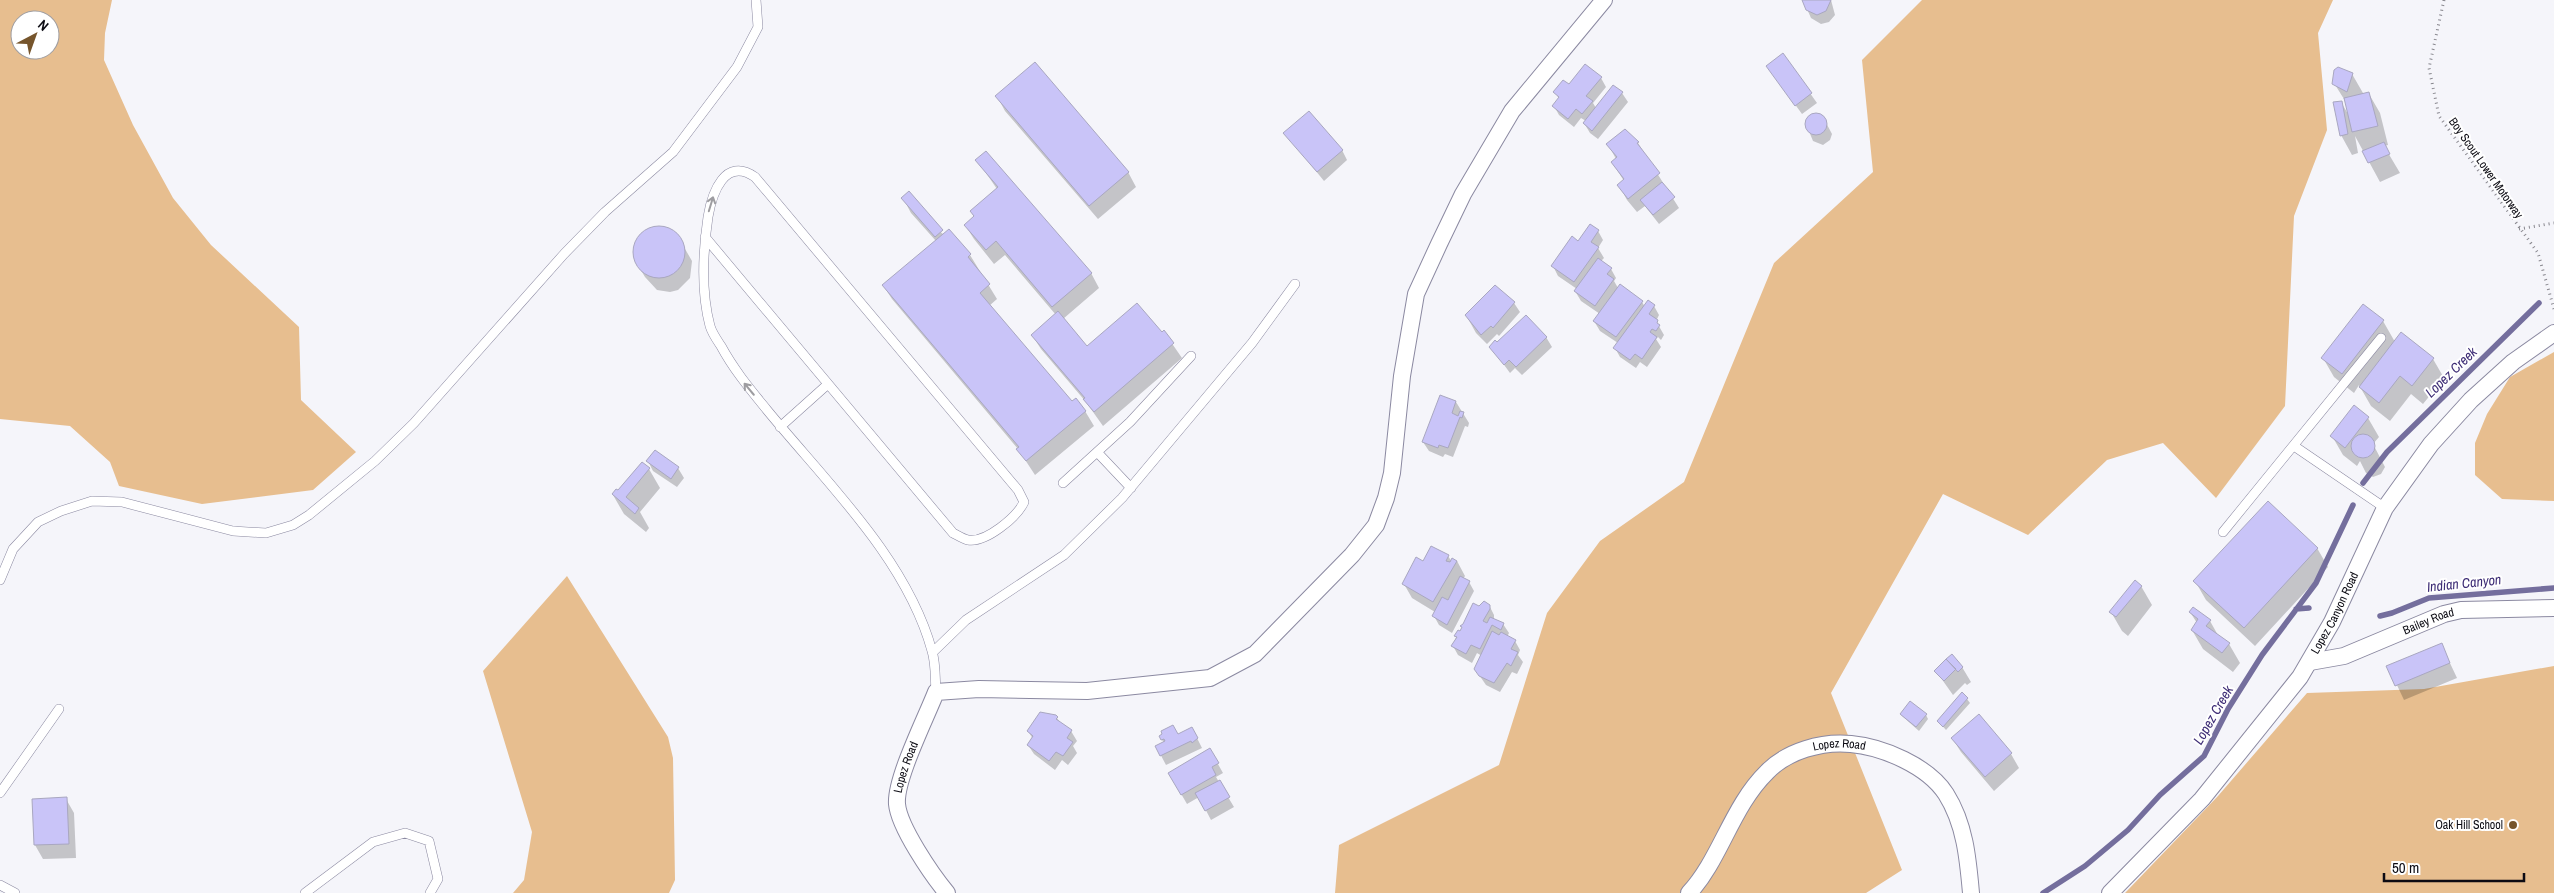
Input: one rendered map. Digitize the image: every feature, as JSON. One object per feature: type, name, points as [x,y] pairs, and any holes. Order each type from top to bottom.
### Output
[{"type":"street","points":[[936,692],[979,689],[1087,691],[1210,678],[1255,654],[1352,555],[1376,525],[1386,498],[1392,473],[1402,376],[1416,294],[1463,194],[1512,111],[1604,0]]},
{"type":"street","name":"Lopez Canyon Road","points":[[2110,893],[2202,799],[2289,692],[2310,662],[2332,622],[2386,508],[2431,444],[2471,400],[2513,362],[2554,333]]},
{"type":"street","name":"Bailey Road","points":[[2310,662],[2344,656],[2444,614],[2461,610],[2554,608]]},
{"type":"street","name":"Lopez Road","points":[[936,692],[900,781],[897,803],[904,824],[934,877],[947,893]]},
{"type":"street","name":"Lopez Road","points":[[1688,893],[1703,872],[1747,795],[1767,771],[1788,755],[1806,749],[1850,744],[1881,751],[1908,763],[1930,777],[1946,793],[1959,820],[1968,856],[1971,893]]},
{"type":"lane","points":[[0,580],[13,549],[38,522],[61,511],[92,501],[122,502],[233,530],[266,533],[293,524],[309,515],[375,461],[414,423],[591,226],[674,152],[737,67],[758,28],[756,0]]},
{"type":"lane","points":[[705,237],[954,533],[967,540],[978,539],[1006,524],[1019,513],[1024,502],[1018,490],[755,177],[745,170],[735,170],[726,175],[718,185],[710,208],[705,237],[704,280],[710,327],[736,372],[870,535],[894,569],[914,605],[933,652],[936,692]]},
{"type":"lane","points":[[933,652],[966,620],[1064,555],[1131,488],[1252,343],[1295,284]]},
{"type":"lane","points":[[2223,532],[2381,338]]},
{"type":"lane","points":[[1063,483],[1130,422],[1191,356]]},
{"type":"lane","points":[[780,426],[828,384]]},
{"type":"lane","points":[[2294,446],[2386,508]]},
{"type":"lane","points":[[1097,452],[1131,488]]},
{"type":"lane","points":[[0,793],[59,709]]},
{"type":"lane","points":[[305,893],[373,842],[405,833],[429,841],[438,879],[430,893]]},
{"type":"lane","points":[[0,885],[15,893]]},
{"type":"path","name":"Boy Scout Lower Motorway","points":[[2444,0],[2429,68],[2439,116],[2538,253],[2554,309]]},
{"type":"path","points":[[2519,229],[2554,223]]},
{"type":"shaded area","points":[[0,0],[112,0],[105,33],[104,60],[133,125],[173,198],[211,245],[299,327],[301,400],[356,452],[313,490],[202,504],[119,486],[110,462],[70,426],[0,419]]},
{"type":"shaded area","points":[[1922,0],[2333,0],[2318,33],[2327,130],[2294,216],[2285,406],[2216,498],[2163,443],[2107,460],[2028,535],[1943,494],[1831,693],[1902,870],[1866,893],[1335,893],[1339,845],[1499,765],[1547,613],[1600,541],[1684,482],[1774,263],[1873,172],[1862,60]]},
{"type":"shaded area","points":[[2554,352],[2554,501],[2502,499],[2475,475],[2475,443],[2487,414],[2510,377]]},
{"type":"shaded area","points":[[567,576],[668,737],[673,758],[675,880],[669,893],[513,893],[524,880],[532,832],[483,671]]},
{"type":"shaded area","points":[[2554,666],[2554,893],[2125,893],[2218,796],[2307,693],[2424,689]]},
{"type":"building","points":[[1802,0],[1831,0],[1826,11],[1817,15],[1806,10]]},
{"type":"building","points":[[1783,53],[1812,93],[1795,106],[1766,66]]},
{"type":"building","points":[[1035,62],[1129,172],[1089,206],[995,96]]},
{"type":"building","points":[[1585,64],[1602,77],[1586,96],[1593,101],[1582,114],[1576,109],[1568,119],[1552,106],[1559,97],[1553,92],[1563,80],[1569,84]]},
{"type":"building","points":[[2338,67],[2353,73],[2347,92],[2332,84],[2334,70]]},
{"type":"building","points":[[1613,85],[1623,92],[1592,131],[1583,123]]},
{"type":"building","points":[[2369,92],[2378,126],[2352,132],[2344,98]]},
{"type":"building","points":[[2342,101],[2348,134],[2340,136],[2333,102]]},
{"type":"building","points":[[1309,111],[1343,150],[1317,172],[1283,133]]},
{"type":"building","points":[[1812,113],[1820,113],[1827,120],[1827,128],[1820,135],[1812,135],[1805,128],[1805,120]]},
{"type":"building","points":[[1625,129],[1639,142],[1637,143],[1660,173],[1628,199],[1617,185],[1624,179],[1611,162],[1617,157],[1606,144]]},
{"type":"building","points":[[2384,142],[2390,154],[2368,163],[2362,151]]},
{"type":"building","points":[[986,151],[1092,273],[1052,307],[996,241],[986,250],[964,225],[974,216],[970,211],[998,187],[975,160]]},
{"type":"building","points":[[1662,182],[1675,197],[1653,215],[1640,200]]},
{"type":"building","points":[[909,191],[943,230],[935,237],[901,198]]},
{"type":"building","points":[[1590,224],[1599,230],[1591,242],[1599,247],[1574,282],[1551,266],[1572,236],[1578,241]]},
{"type":"building","points":[[659,226],[673,230],[681,238],[685,252],[681,266],[673,274],[659,278],[645,274],[637,266],[633,252],[637,238],[645,230]]},
{"type":"building","points":[[949,229],[971,254],[968,257],[990,284],[980,293],[1072,401],[1076,398],[1086,411],[1026,461],[1016,449],[1019,447],[882,285]]},
{"type":"building","points":[[1598,258],[1612,268],[1607,274],[1614,279],[1595,306],[1574,291]]},
{"type":"building","points":[[1620,284],[1643,301],[1616,337],[1593,321]]},
{"type":"building","points":[[1495,285],[1515,302],[1493,328],[1491,326],[1481,335],[1465,315]]},
{"type":"building","points":[[1648,300],[1655,305],[1649,314],[1658,320],[1657,323],[1660,325],[1656,331],[1652,329],[1650,332],[1657,337],[1642,359],[1635,354],[1630,360],[1613,348]]},
{"type":"building","points":[[1137,303],[1174,343],[1094,412],[1083,399],[1085,398],[1031,335],[1058,311],[1087,346]]},
{"type":"building","points":[[2363,304],[2384,320],[2342,374],[2321,358]]},
{"type":"building","points":[[1526,315],[1547,337],[1516,367],[1509,360],[1504,365],[1489,347]]},
{"type":"building","points":[[2401,332],[2434,358],[2412,386],[2400,376],[2379,403],[2359,387]]},
{"type":"building","points":[[1440,395],[1456,401],[1452,413],[1458,416],[1460,411],[1464,412],[1462,418],[1460,417],[1448,448],[1439,445],[1438,448],[1422,442]]},
{"type":"building","points":[[2354,405],[2369,417],[2345,448],[2330,436]]},
{"type":"building","points":[[2363,434],[2371,438],[2375,446],[2371,454],[2363,458],[2355,454],[2351,446],[2355,438]]},
{"type":"building","points":[[655,450],[679,467],[671,479],[646,461]]},
{"type":"building","points":[[642,462],[650,468],[626,497],[639,508],[635,514],[612,494],[616,489],[618,490]]},
{"type":"building","points":[[2268,501],[2318,548],[2244,628],[2193,581]]},
{"type":"building","points":[[1431,546],[1449,555],[1446,561],[1450,562],[1452,558],[1457,561],[1433,602],[1402,584],[1416,557],[1423,561]]},
{"type":"building","points":[[1460,576],[1470,581],[1447,625],[1432,616],[1442,597],[1448,600]]},
{"type":"building","points":[[2135,580],[2142,586],[2116,617],[2109,612]]},
{"type":"building","points":[[1484,601],[1490,605],[1490,609],[1483,621],[1487,623],[1490,617],[1504,623],[1501,630],[1492,625],[1480,649],[1471,645],[1466,654],[1451,646],[1457,637],[1454,636],[1458,630],[1460,631],[1462,627],[1460,626],[1463,624],[1473,603],[1479,606]]},
{"type":"building","points":[[2193,607],[2211,620],[2206,626],[2230,643],[2222,653],[2191,630],[2198,619],[2189,612]]},
{"type":"building","points":[[1492,631],[1499,635],[1501,632],[1516,640],[1511,649],[1518,652],[1511,666],[1507,663],[1494,683],[1479,676],[1474,669]]},
{"type":"building","points":[[2442,643],[2450,663],[2395,686],[2386,666]]},
{"type":"building","points":[[1952,654],[1963,667],[1958,672],[1946,659]]},
{"type":"building","points":[[1946,659],[1956,669],[1944,681],[1934,671]]},
{"type":"building","points":[[1962,692],[1968,698],[1943,727],[1937,721]]},
{"type":"building","points":[[1910,701],[1927,714],[1916,727],[1900,714]]},
{"type":"building","points":[[1040,712],[1056,715],[1058,717],[1056,719],[1072,730],[1067,738],[1073,742],[1063,756],[1056,752],[1049,761],[1027,745],[1033,736],[1027,731]]},
{"type":"building","points":[[1979,714],[2012,753],[1985,777],[1951,738]]},
{"type":"building","points":[[1173,725],[1178,734],[1192,727],[1198,738],[1192,743],[1191,741],[1160,756],[1155,746],[1165,741],[1164,739],[1161,740],[1159,736],[1162,734],[1161,731]]},
{"type":"building","points":[[1210,748],[1219,763],[1212,767],[1216,775],[1181,795],[1168,773]]},
{"type":"building","points":[[1220,780],[1230,797],[1205,811],[1195,793]]},
{"type":"building","points":[[67,797],[69,844],[34,845],[32,799]]},
{"type":"waterway","name":"Lopez Creek","points":[[2363,483],[2387,452],[2539,303]]},
{"type":"waterway","name":"Lopez Creek","points":[[2043,893],[2085,866],[2128,830],[2160,795],[2204,756],[2228,709],[2262,655],[2316,583],[2353,505]]},
{"type":"waterway","name":"Indian Canyon","points":[[2380,616],[2429,598],[2554,588]]},
{"type":"waterway","name":"Indian Canyon","points":[[2296,609],[2309,608]]},
{"type":"place","name":"Oak Hill School","points":[[2513,825]]}]
